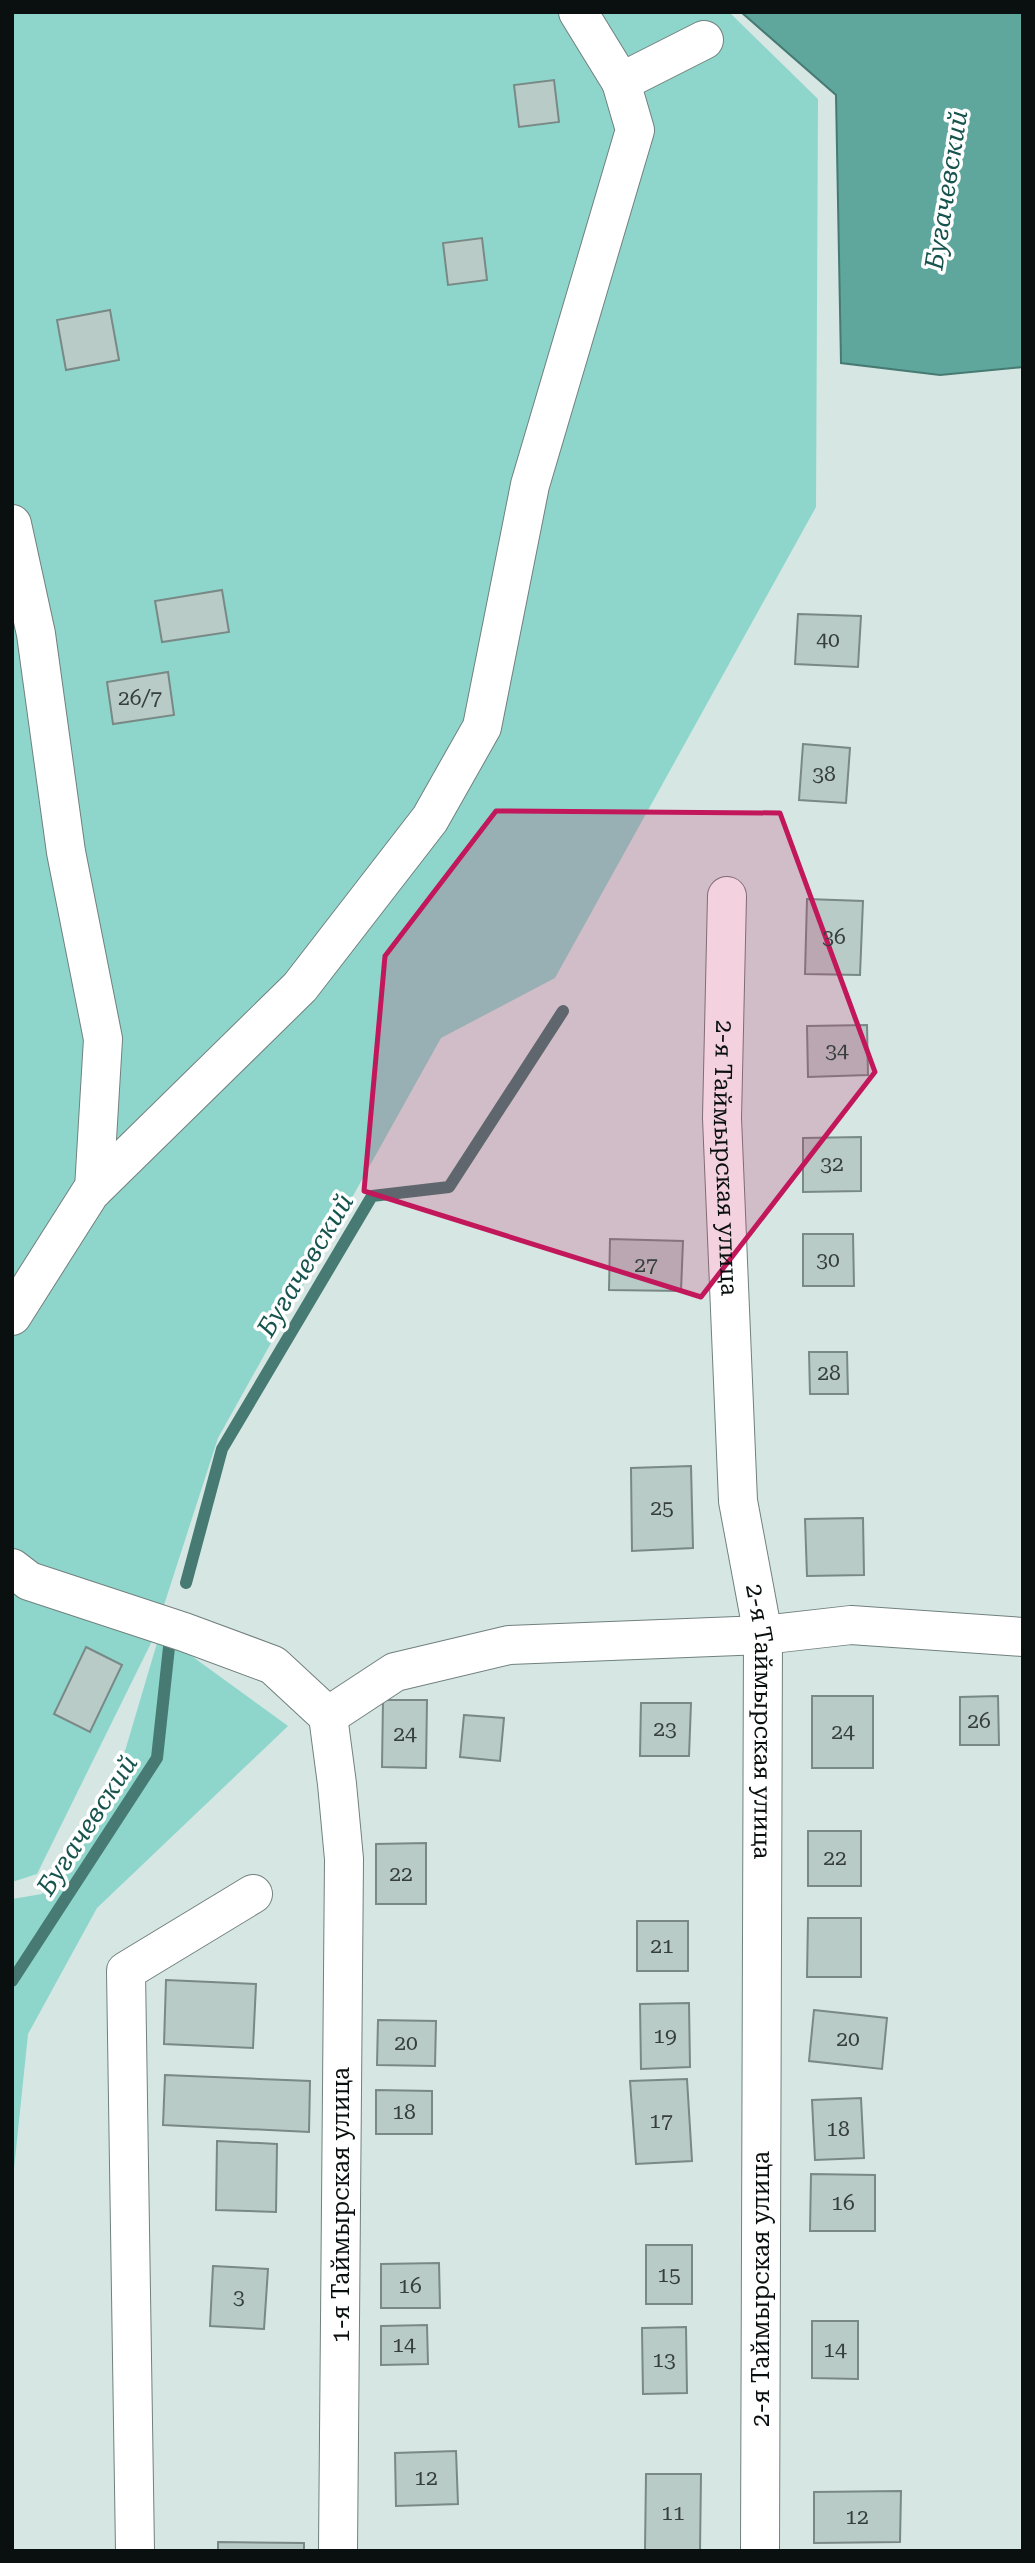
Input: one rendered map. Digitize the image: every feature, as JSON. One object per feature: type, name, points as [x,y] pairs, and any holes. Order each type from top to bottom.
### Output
[{"type":"street","points":[[12,1316],[94,1189],[300,987],[430,819],[482,727],[530,485],[635,130],[621,82],[578,12]]},
{"type":"street","points":[[621,82],[704,40]]},
{"type":"street","points":[[12,524],[36,634],[66,852],[103,1039],[94,1189]]},
{"type":"street","name":"2-я Таймырская улица","points":[[727,896],[722,1118],[738,1501],[763,1635],[760,2551]]},
{"type":"street","points":[[12,1568],[29,1581],[184,1632],[273,1665],[328,1716],[395,1672],[509,1646],[763,1635],[851,1625],[1023,1637]]},
{"type":"street","name":"1-я Таймырская улица","points":[[328,1716],[344,1859],[338,2551]]},
{"type":"street","points":[[135,2551],[126,1970],[253,1894]]},
{"type":"highlighted area","points":[[496,811],[780,813],[875,1072],[701,1297],[364,1191],[385,956]]},
{"type":"shaded area","points":[[12,12],[729,12],[818,99],[816,507],[555,978],[441,1038],[218,1438],[153,1639],[37,1874],[12,1882]]},
{"type":"shaded area","points":[[160,1633],[288,1726],[97,1908],[28,2034],[12,2188],[12,1899],[42,1894],[117,1778]]},
{"type":"water","points":[[741,12],[1023,12],[1023,367],[940,375],[841,363],[836,95]]},
{"type":"building","points":[[554,80],[559,122],[519,127],[514,85]]},
{"type":"building","points":[[482,238],[487,280],[448,285],[443,243]]},
{"type":"building","points":[[110,310],[119,360],[66,370],[57,320]]},
{"type":"building","points":[[222,590],[229,632],[162,642],[155,601]]},
{"type":"building","points":[[798,614],[861,616],[858,667],[795,664]]},
{"type":"building","points":[[168,672],[174,715],[113,724],[107,682]]},
{"type":"building","points":[[803,744],[850,748],[846,803],[799,800]]},
{"type":"building","points":[[807,899],[863,901],[860,975],[805,974]]},
{"type":"building","points":[[867,1025],[868,1075],[808,1077],[807,1026]]},
{"type":"building","points":[[861,1137],[861,1191],[803,1192],[803,1138]]},
{"type":"building","points":[[803,1234],[853,1234],[854,1286],[803,1286]]},
{"type":"building","points":[[610,1239],[683,1241],[681,1291],[609,1290]]},
{"type":"building","points":[[809,1352],[847,1352],[848,1394],[810,1394]]},
{"type":"building","points":[[691,1466],[693,1548],[632,1551],[631,1468]]},
{"type":"building","points":[[863,1518],[864,1575],[807,1576],[805,1519]]},
{"type":"building","points":[[86,1647],[122,1665],[90,1732],[54,1714]]},
{"type":"building","points":[[812,1696],[873,1696],[873,1768],[812,1768]]},
{"type":"building","points":[[998,1696],[999,1745],[960,1745],[960,1697]]},
{"type":"building","points":[[383,1700],[427,1700],[426,1768],[382,1767]]},
{"type":"building","points":[[641,1703],[691,1703],[689,1756],[640,1756]]},
{"type":"building","points":[[464,1715],[504,1718],[500,1761],[460,1757]]},
{"type":"building","points":[[808,1831],[861,1831],[861,1886],[808,1886]]},
{"type":"building","points":[[426,1843],[426,1904],[376,1904],[376,1844]]},
{"type":"building","points":[[808,1918],[861,1918],[861,1977],[807,1977]]},
{"type":"building","points":[[637,1921],[688,1921],[688,1971],[637,1971]]},
{"type":"building","points":[[166,1980],[256,1984],[253,2048],[164,2044]]},
{"type":"building","points":[[689,2003],[690,2067],[641,2069],[640,2004]]},
{"type":"building","points":[[814,2010],[887,2018],[882,2069],[809,2061]]},
{"type":"building","points":[[378,2020],[436,2021],[435,2066],[377,2065]]},
{"type":"building","points":[[165,2075],[310,2081],[309,2132],[163,2125]]},
{"type":"building","points":[[687,2079],[692,2161],[636,2164],[630,2081]]},
{"type":"building","points":[[376,2090],[432,2091],[432,2134],[376,2134]]},
{"type":"building","points":[[861,2098],[864,2158],[815,2160],[812,2100]]},
{"type":"building","points":[[217,2141],[277,2144],[276,2212],[216,2210]]},
{"type":"building","points":[[811,2174],[875,2175],[875,2231],[810,2231]]},
{"type":"building","points":[[646,2245],[692,2245],[692,2304],[646,2304]]},
{"type":"building","points":[[439,2263],[440,2308],[381,2308],[381,2264]]},
{"type":"building","points":[[213,2266],[268,2269],[264,2329],[210,2326]]},
{"type":"building","points":[[812,2321],[858,2321],[858,2379],[812,2378]]},
{"type":"building","points":[[427,2325],[428,2364],[381,2365],[381,2326]]},
{"type":"building","points":[[686,2327],[687,2393],[643,2394],[642,2328]]},
{"type":"building","points":[[456,2451],[458,2504],[396,2506],[395,2453]]},
{"type":"building","points":[[646,2474],[701,2474],[700,2551],[645,2551]]},
{"type":"building","points":[[901,2491],[900,2542],[814,2543],[814,2492]]},
{"type":"building","points":[[218,2542],[304,2543],[304,2551],[218,2551]]},
{"type":"waterway","name":"Бугачевский","points":[[186,1583],[222,1449],[372,1196],[449,1187],[563,1011]]},
{"type":"waterway","name":"Бугачевский","points":[[12,1981],[157,1758],[170,1638]]}]
